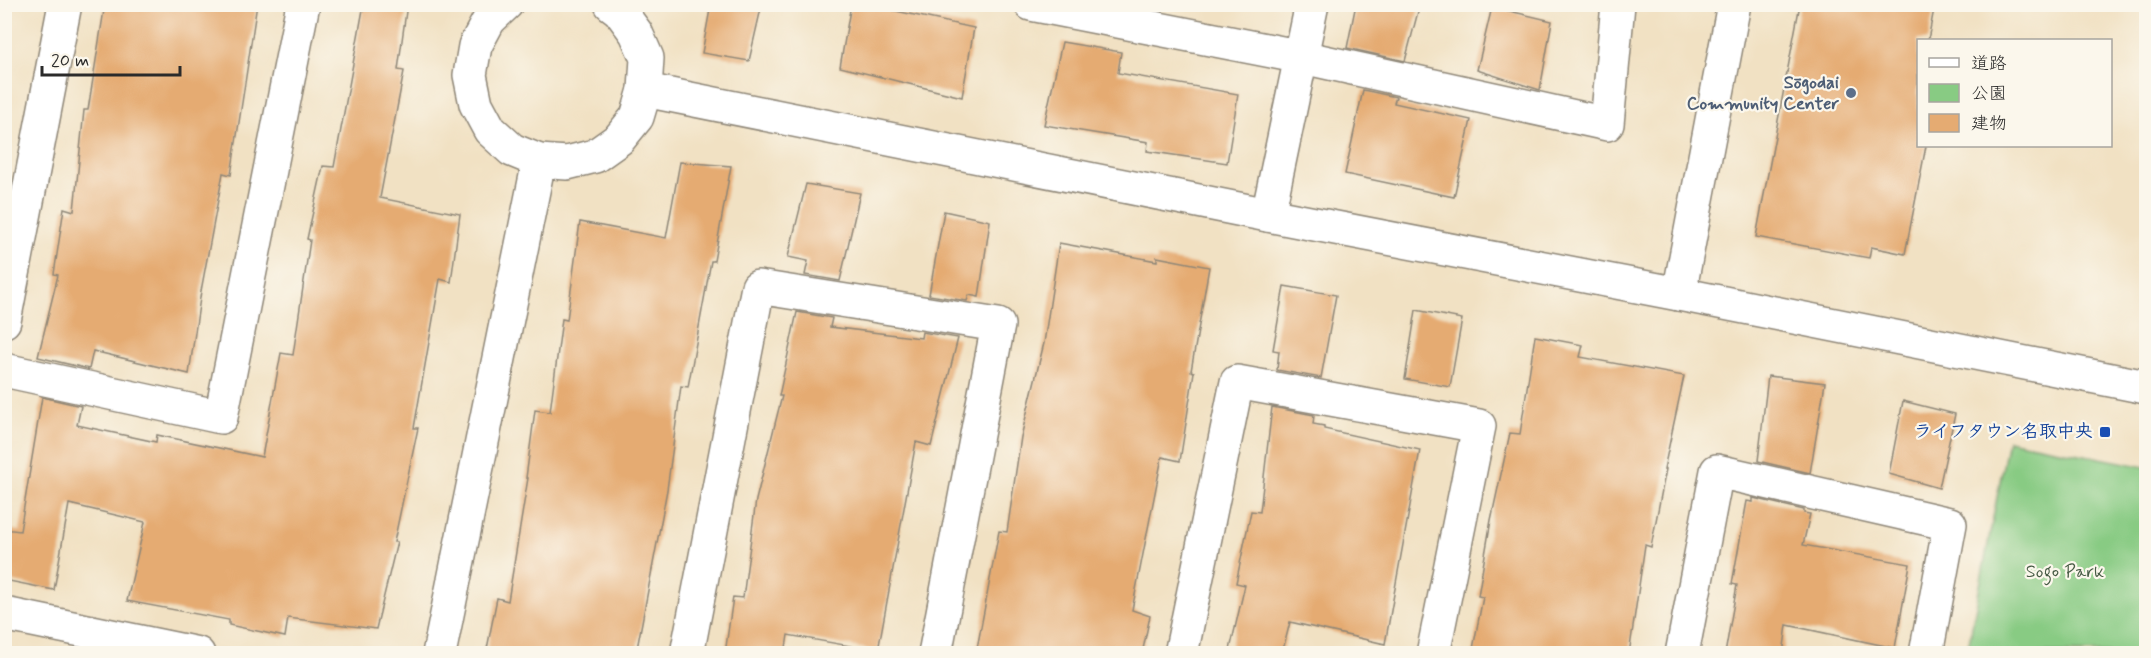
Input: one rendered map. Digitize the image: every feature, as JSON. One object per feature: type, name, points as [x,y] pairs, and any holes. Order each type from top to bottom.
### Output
[{"type":"street","points":[[4,321],[65,4]]},
{"type":"street","points":[[4,370],[221,417],[303,4]]},
{"type":"street","points":[[506,4],[489,20],[475,46],[470,75],[476,104],[490,130],[512,150],[539,161],[567,163],[595,156],[619,139],[637,117],[645,90],[647,58],[636,33],[619,10],[611,4]]},
{"type":"street","points":[[1031,4],[1069,8],[1607,124],[1618,4]]},
{"type":"street","points":[[1268,215],[1312,4]]},
{"type":"street","points":[[1679,294],[1734,4]]},
{"type":"street","points":[[645,90],[2146,387]]},
{"type":"street","points":[[439,654],[539,161]]},
{"type":"street","points":[[687,654],[758,287],[998,325],[936,654]]},
{"type":"street","points":[[1181,654],[1237,382],[1479,426],[1433,654]]},
{"type":"street","points":[[1682,654],[1717,471],[1950,524],[1926,654]]},
{"type":"street","points":[[4,614],[197,653]]},
{"type":"green space","name":"Sogo Park","points":[[2008,440],[2146,467],[2146,653],[1967,653]]},
{"type":"building","points":[[105,4],[257,4],[231,175],[223,173],[201,291],[189,374],[93,351],[89,369],[38,357],[58,275],[54,274],[64,208],[74,211],[84,110],[88,110]]},
{"type":"building","points":[[364,4],[407,4],[398,70],[404,71],[380,198],[460,214],[451,282],[440,279],[414,428],[418,428],[394,542],[397,542],[376,629],[288,618],[285,637],[229,625],[229,620],[127,601],[145,522],[69,504],[54,590],[4,580],[4,529],[20,531],[42,397],[81,406],[77,425],[156,442],[157,435],[262,457],[281,353],[293,355],[310,240],[307,239],[323,166],[334,167]]},
{"type":"building","points":[[711,4],[762,4],[749,61],[702,53]]},
{"type":"building","points":[[851,4],[864,4],[974,28],[962,97],[840,67]]},
{"type":"building","points":[[1356,4],[1420,4],[1405,61],[1347,48]]},
{"type":"building","name":"Sōgodai Community Center","points":[[1800,4],[1935,4],[1928,39],[1917,39],[1917,147],[1926,147],[1905,254],[1871,247],[1869,258],[1756,237]]},
{"type":"building","points":[[1492,7],[1552,21],[1540,90],[1477,70]]},
{"type":"building","points":[[1062,42],[1121,52],[1118,73],[1238,94],[1227,163],[1147,151],[1148,142],[1044,125]]},
{"type":"building","points":[[1363,90],[1396,97],[1394,103],[1471,120],[1454,197],[1345,174]]},
{"type":"building","points":[[680,162],[731,166],[688,387],[681,386],[667,490],[636,654],[486,654],[497,598],[508,601],[528,478],[526,478],[535,410],[550,412],[562,319],[567,320],[580,222],[666,238]]},
{"type":"building","points":[[806,184],[860,193],[840,281],[805,275],[808,261],[788,257]]},
{"type":"building","points":[[944,211],[990,221],[979,297],[969,295],[967,301],[929,295]]},
{"type":"building","points":[[1059,243],[1157,261],[1157,257],[1209,267],[1191,371],[1194,372],[1180,461],[1162,457],[1132,610],[1150,616],[1142,654],[976,654],[999,531],[1007,532],[1021,437],[1044,343]]},
{"type":"building","points":[[1284,286],[1336,295],[1321,378],[1277,370],[1279,351],[1273,350]]},
{"type":"building","points":[[1416,310],[1462,319],[1450,387],[1405,379]]},
{"type":"building","points":[[797,312],[832,318],[830,327],[921,338],[922,332],[958,338],[931,446],[916,442],[878,651],[788,635],[785,654],[725,654],[733,597],[743,598],[756,500],[782,396],[779,396]]},
{"type":"building","points":[[1535,336],[1583,345],[1580,357],[1684,376],[1664,469],[1666,469],[1651,547],[1645,545],[1629,654],[1472,654],[1483,597],[1478,596],[1491,520],[1510,433],[1520,434]]},
{"type":"building","points":[[1768,376],[1825,383],[1810,473],[1758,461]]},
{"type":"building","points":[[1903,401],[1955,414],[1939,488],[1889,474]]},
{"type":"building","points":[[1272,407],[1314,415],[1313,424],[1324,426],[1324,429],[1420,450],[1385,644],[1290,622],[1282,654],[1229,654],[1245,585],[1236,583],[1251,511],[1260,512]]},
{"type":"building","points":[[1753,498],[1804,510],[1804,513],[1810,514],[1803,545],[1910,564],[1895,648],[1787,625],[1783,654],[1725,654],[1737,585],[1732,584],[1747,501],[1753,502]]},
{"type":"place","name":"Sōgodai Community Center","points":[[1851,93]]},
{"type":"place","name":"ライフタウン名取中央","points":[[2105,432]]}]
